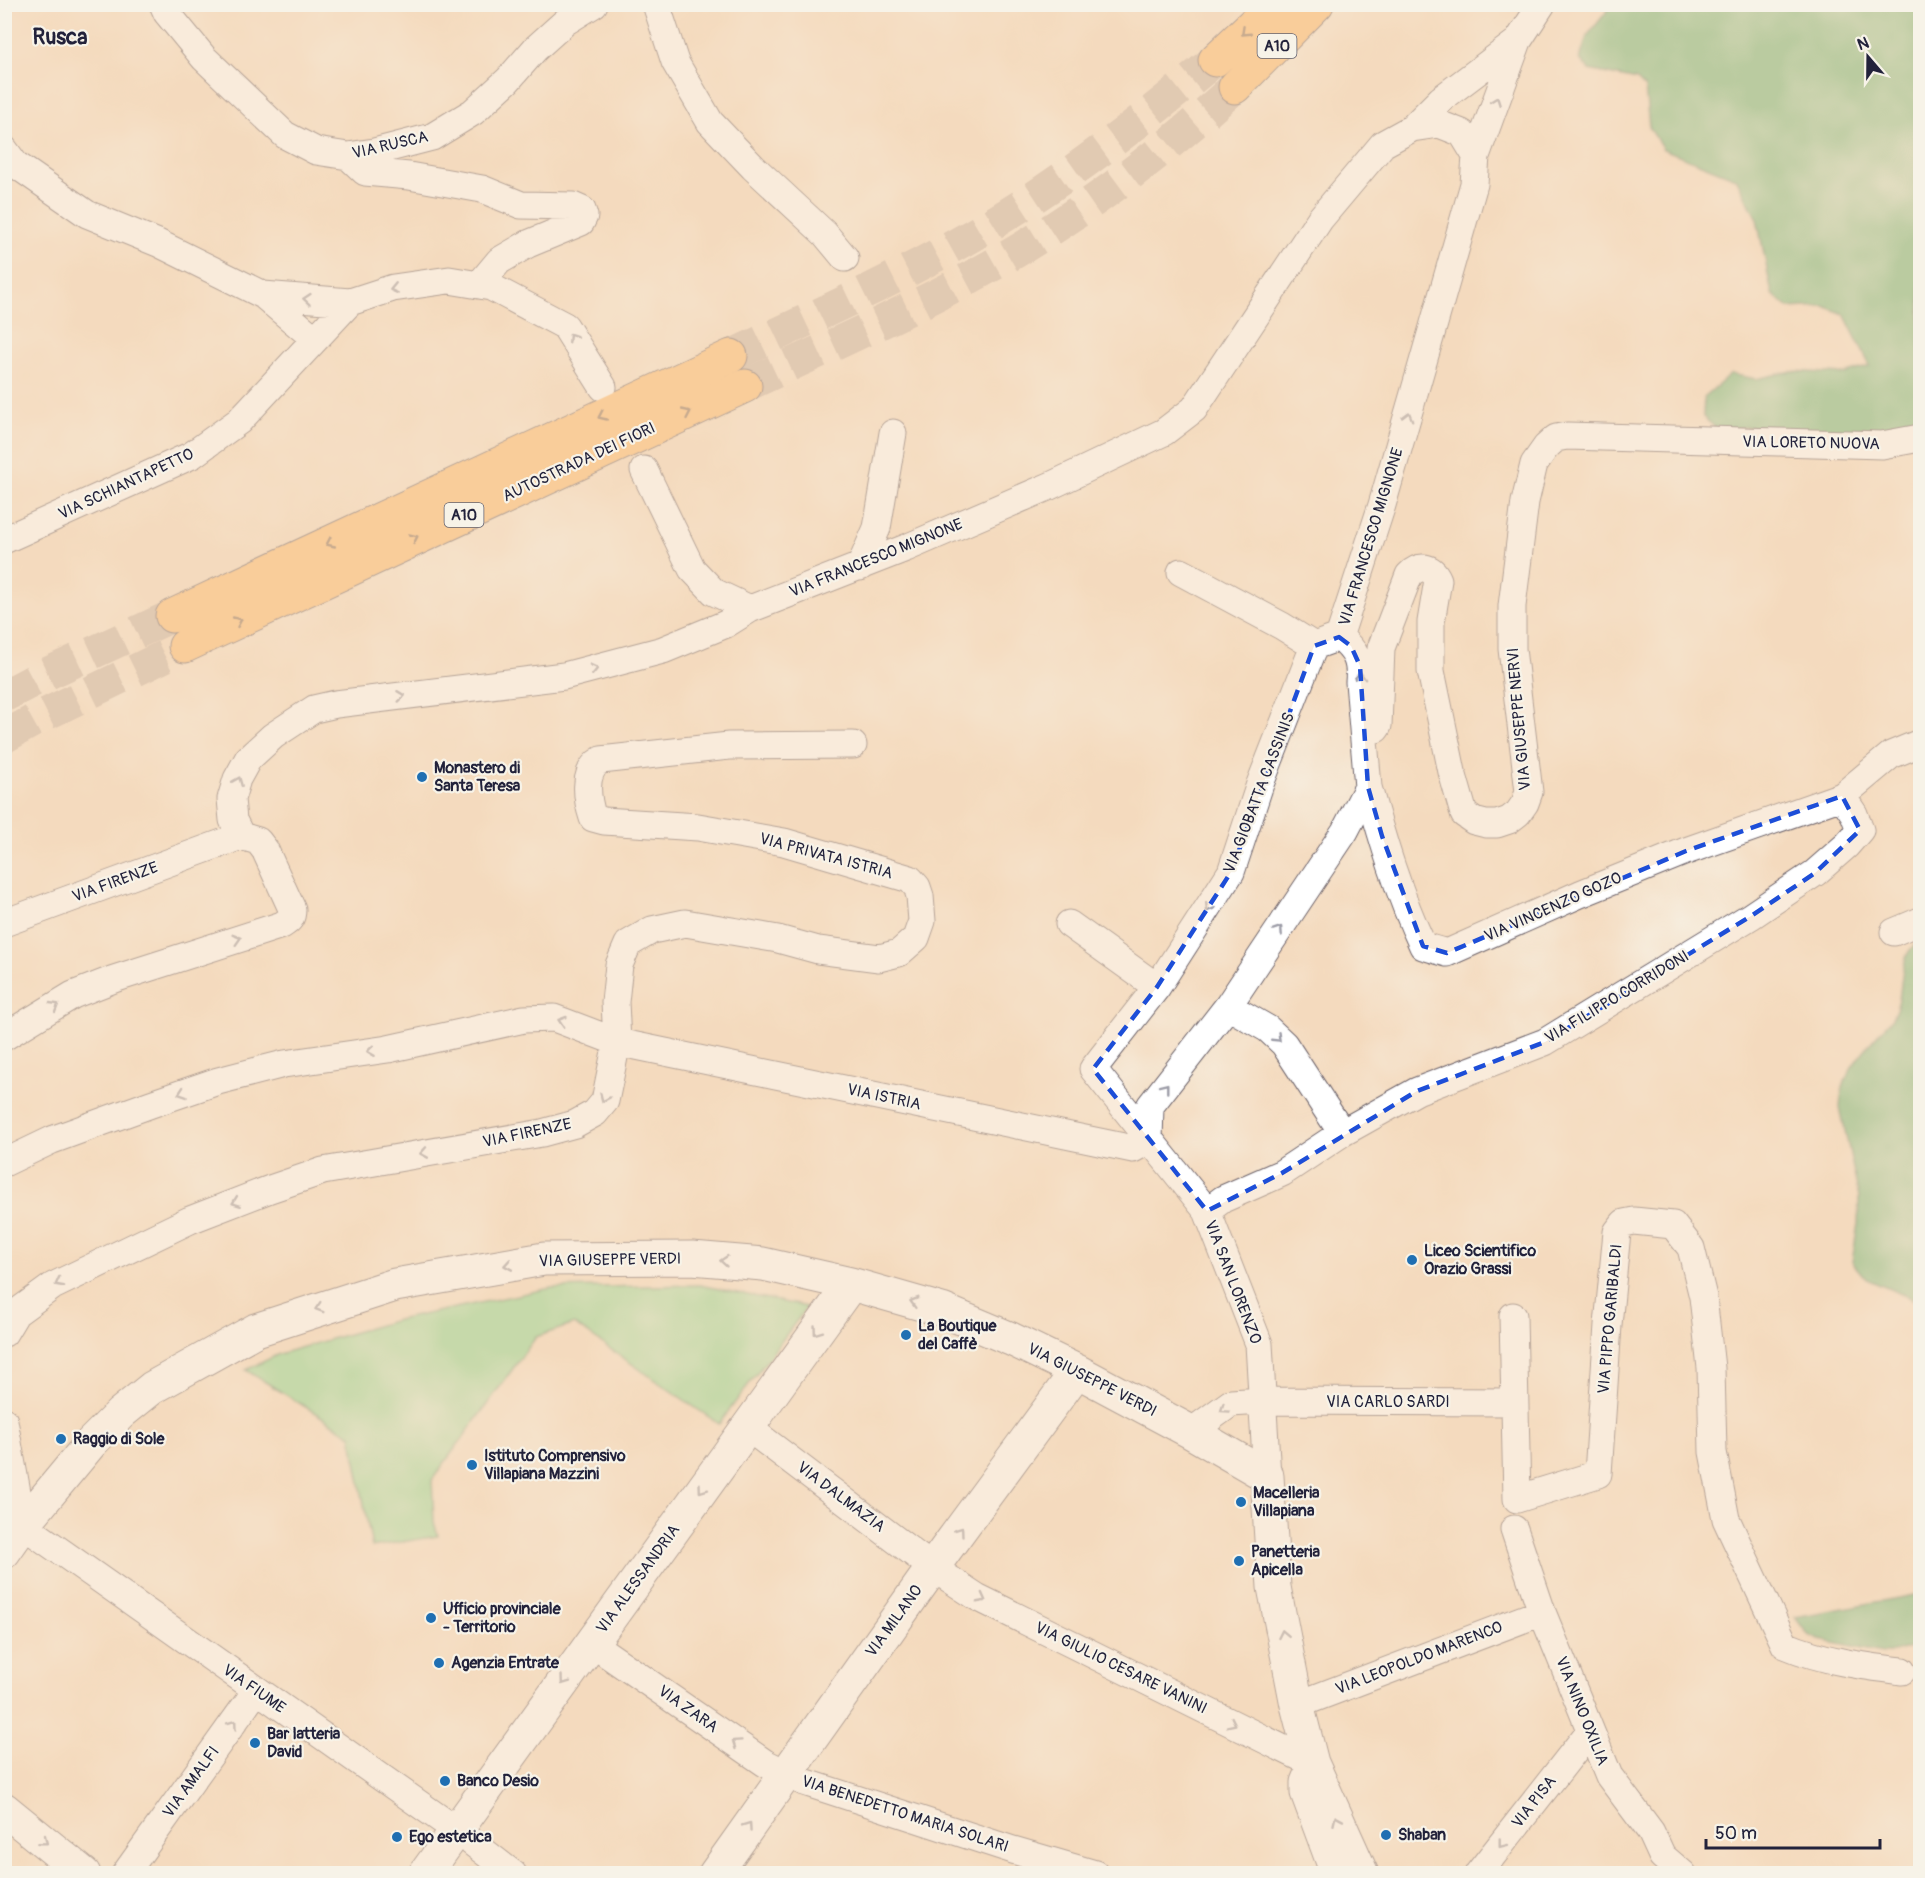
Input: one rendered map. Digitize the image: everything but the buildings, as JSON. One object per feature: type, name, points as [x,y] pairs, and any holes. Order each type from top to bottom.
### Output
[{"type":"highway","name":"A10","points":[[1215,60],[1274,4]]},
{"type":"highway","name":"A10","points":[[1236,87],[1317,4]]},
{"type":"highway","name":"AUTOSTRADA DEI FIORI","points":[[172,616],[731,356]]},
{"type":"highway","name":"AUTOSTRADA DEI FIORI","points":[[185,646],[745,386]]},
{"type":"street","name":"VIA RUSCA","points":[[163,4],[167,13],[204,58],[285,135],[316,151],[348,156],[374,152],[432,137],[474,112],[508,80],[535,49],[565,22],[594,4]]},
{"type":"street","points":[[657,4],[675,62],[710,122],[753,167],[825,234],[845,258]]},
{"type":"street","name":"VIA FRANCESCO MIGNONE","points":[[1368,788],[1359,682],[1360,666],[1351,646],[1339,637],[1382,505],[1413,399],[1474,184],[1476,156],[1518,41],[1542,4]]},
{"type":"street","name":"VIA FRANCESCO MIGNONE","points":[[242,836],[233,820],[231,799],[237,779],[248,759],[273,736],[314,709],[336,704],[564,676],[663,650],[726,624],[750,609],[860,567],[1061,481],[1164,432],[1194,409],[1320,219],[1383,144],[1412,128],[1441,99],[1518,41]]},
{"type":"street","name":"VIA FRANCESCO MIGNONE","points":[[1412,128],[1439,124],[1462,133],[1476,156]]},
{"type":"street","points":[[4,149],[15,164],[87,214],[158,243],[263,295],[315,339],[350,302]]},
{"type":"street","points":[[348,156],[365,171],[410,176],[482,189],[521,205],[573,206],[582,210],[584,216],[581,222],[528,244],[499,261],[478,285]]},
{"type":"street","points":[[263,295],[350,302],[393,288],[449,280],[490,287],[565,326],[603,387]]},
{"type":"street","name":"VIA SCHIANTAPETTO","points":[[4,540],[192,455],[239,422],[315,339]]},
{"type":"street","points":[[860,567],[877,528],[893,433]]},
{"type":"street","name":"VIA GIUSEPPE NERVI","points":[[1365,752],[1378,726],[1381,648],[1409,575],[1417,568],[1428,568],[1438,580],[1431,622],[1431,671],[1452,772],[1464,814],[1474,821],[1497,824],[1509,820],[1518,813],[1529,792],[1512,649],[1512,606],[1525,502],[1534,464],[1546,447],[1556,438],[1567,436],[1702,440]]},
{"type":"street","name":"VIA LORETO NUOVA","points":[[1702,440],[1882,445],[1920,438]]},
{"type":"street","points":[[644,470],[692,569],[714,592],[750,609]]},
{"type":"street","points":[[1181,572],[1282,626],[1314,646],[1339,637]]},
{"type":"street","name":"VIA GIOBATTA CASSINIS","points":[[1093,1069],[1157,987],[1231,872],[1260,784],[1314,646]]},
{"type":"street","points":[[1842,796],[1891,755],[1920,743]]},
{"type":"street","name":"VIA PRIVATA ISTRIA","points":[[617,1041],[615,1002],[619,965],[628,944],[652,930],[685,923],[778,939],[818,950],[879,958],[899,953],[916,938],[922,921],[920,896],[917,887],[910,879],[784,842],[698,827],[604,821],[593,818],[588,794],[589,772],[593,764],[601,759],[627,755],[729,746],[852,745]]},
{"type":"street","points":[[1149,1140],[1150,1106],[1228,1006],[1345,831],[1368,788]]},
{"type":"street","name":"VIA VINCENZO GOZO","points":[[1368,788],[1410,918],[1423,946],[1447,953],[1686,850],[1842,796]]},
{"type":"street","name":"VIA FILIPPO CORRIDONI","points":[[1207,1211],[1223,1199],[1282,1173],[1342,1133],[1416,1091],[1545,1042],[1751,916],[1815,873],[1847,845],[1860,830],[1854,814],[1842,796]]},
{"type":"street","points":[[4,1037],[73,995],[114,979],[282,925],[290,920],[292,909],[265,850],[258,841],[242,836]]},
{"type":"street","name":"VIA FIRENZE","points":[[4,923],[242,836]]},
{"type":"street","points":[[1894,932],[1920,921]]},
{"type":"street","points":[[1069,924],[1157,987]]},
{"type":"street","points":[[1228,1006],[1268,1029],[1284,1044],[1342,1133]]},
{"type":"street","points":[[4,1163],[52,1140],[151,1104],[218,1081],[284,1064],[388,1049],[524,1019],[554,1018],[617,1041]]},
{"type":"street","name":"VIA FIRENZE","points":[[4,1333],[16,1313],[52,1286],[190,1220],[270,1189],[323,1171],[542,1133],[575,1124],[595,1113],[605,1101],[617,1041]]},
{"type":"street","name":"VIA ISTRIA","points":[[617,1041],[1133,1149],[1149,1140]]},
{"type":"street","name":"VIA SAN LORENZO","points":[[1093,1069],[1207,1211],[1259,1344],[1274,1587],[1311,1763],[1362,1874]]},
{"type":"street","name":"VIA PIPPO GARIBALDI","points":[[1513,1316],[1517,1499],[1598,1474],[1617,1232],[1624,1223],[1634,1221],[1673,1225],[1691,1248],[1703,1297],[1711,1368],[1713,1452],[1726,1520],[1785,1645],[1809,1655],[1847,1664],[1902,1671]]},
{"type":"street","name":"VIA GIUSEPPE VERDI","points":[[4,1552],[14,1517],[121,1413],[152,1388],[256,1329],[395,1285],[544,1259],[681,1258],[763,1264],[851,1284],[942,1310],[1011,1339],[1077,1371],[1267,1476]]},
{"type":"street","name":"VIA ALESSANDRIA","points":[[424,1874],[851,1284]]},
{"type":"street","name":"VIA MILANO","points":[[715,1874],[785,1773],[1077,1371]]},
{"type":"street","name":"VIA CARLO SARDI","points":[[1191,1432],[1231,1403],[1262,1401],[1514,1402]]},
{"type":"street","points":[[4,1421],[14,1517]]},
{"type":"street","name":"VIA DALMAZIA","points":[[747,1427],[933,1568]]},
{"type":"street","name":"VIA FIUME","points":[[14,1517],[256,1691],[456,1830],[513,1874]]},
{"type":"street","name":"VIA NINO OXILIA","points":[[1514,1529],[1542,1612],[1609,1776],[1651,1832],[1662,1856],[1683,1874]]},
{"type":"street","name":"VIA GIULIO CESARE VANINI","points":[[933,1568],[977,1597],[1311,1763]]},
{"type":"street","name":"VIA LEOPOLDO MARENCO","points":[[1297,1705],[1542,1612]]},
{"type":"street","name":"VIA ZARA","points":[[591,1643],[765,1763],[785,1773]]},
{"type":"street","name":"VIA AMALFI","points":[[125,1874],[256,1691]]},
{"type":"street","name":"VIA PISA","points":[[1478,1874],[1590,1731]]},
{"type":"street","name":"VIA SAN LORENZO","points":[[1311,1763],[1304,1782],[1304,1793],[1334,1874]]},
{"type":"street","name":"VIA BENEDETTO MARIA SOLARI","points":[[785,1773],[804,1782],[1012,1850],[1095,1874]]},
{"type":"street","points":[[4,1809],[84,1874]]},
{"type":"highlighted area","points":[[1339,637],[1351,646],[1360,666],[1368,787],[1382,836],[1423,946],[1447,953],[1686,851],[1842,796],[1860,830],[1815,873],[1751,916],[1545,1042],[1417,1091],[1282,1173],[1207,1211],[1093,1069],[1157,987],[1231,872],[1314,646]]},
{"type":"green space","points":[[1612,5],[1920,5],[1920,424],[1858,437],[1749,427],[1717,429],[1703,417],[1704,397],[1731,374],[1756,379],[1792,371],[1844,374],[1870,366],[1844,314],[1824,306],[1789,308],[1772,294],[1757,219],[1736,178],[1663,149],[1649,127],[1645,88],[1637,80],[1589,70],[1580,59],[1587,36]]},
{"type":"green space","points":[[1920,939],[1920,1302],[1866,1279],[1852,1262],[1859,1197],[1840,1107],[1844,1085],[1852,1067],[1893,1016],[1899,1001],[1905,961],[1909,951]]},
{"type":"green space","points":[[700,1285],[807,1307],[719,1424],[574,1324],[536,1337],[432,1480],[434,1522],[438,1536],[372,1547],[351,1435],[246,1370],[279,1354],[397,1320],[551,1288]]},
{"type":"green space","points":[[1920,1594],[1920,1645],[1894,1653],[1883,1653],[1819,1640],[1808,1635],[1795,1617]]},
{"type":"tunnel","points":[[731,356],[903,273],[1003,217],[1112,142],[1215,60]]},
{"type":"tunnel","points":[[745,386],[955,286],[1022,248],[1133,172],[1235,87]]},
{"type":"tunnel","points":[[4,696],[172,616]]},
{"type":"tunnel","points":[[4,737],[185,646]]},
{"type":"place","name":"Monastero di Santa Teresa","points":[[422,777]]},
{"type":"place","name":"Liceo Scientifico Orazio Grassi","points":[[1412,1260]]},
{"type":"place","name":"La Boutique del Caffè","points":[[906,1335]]},
{"type":"place","name":"Raggio di Sole","points":[[61,1439]]},
{"type":"place","name":"Istituto Comprensivo Villapiana Mazzini","points":[[472,1465]]},
{"type":"place","name":"Macelleria Villapiana","points":[[1241,1502]]},
{"type":"place","name":"Panetteria Apicella","points":[[1239,1561]]},
{"type":"place","name":"Ufficio provinciale - Territorio","points":[[431,1618]]},
{"type":"place","name":"Agenzia Entrate","points":[[439,1663]]},
{"type":"place","name":"Bar latteria David","points":[[255,1743]]},
{"type":"place","name":"Banco Desio","points":[[445,1781]]},
{"type":"place","name":"Shaban","points":[[1386,1835]]},
{"type":"place","name":"Ego estetica","points":[[397,1837]]},
{"type":"district","name":"Rusca","points":[[60,37]]}]
